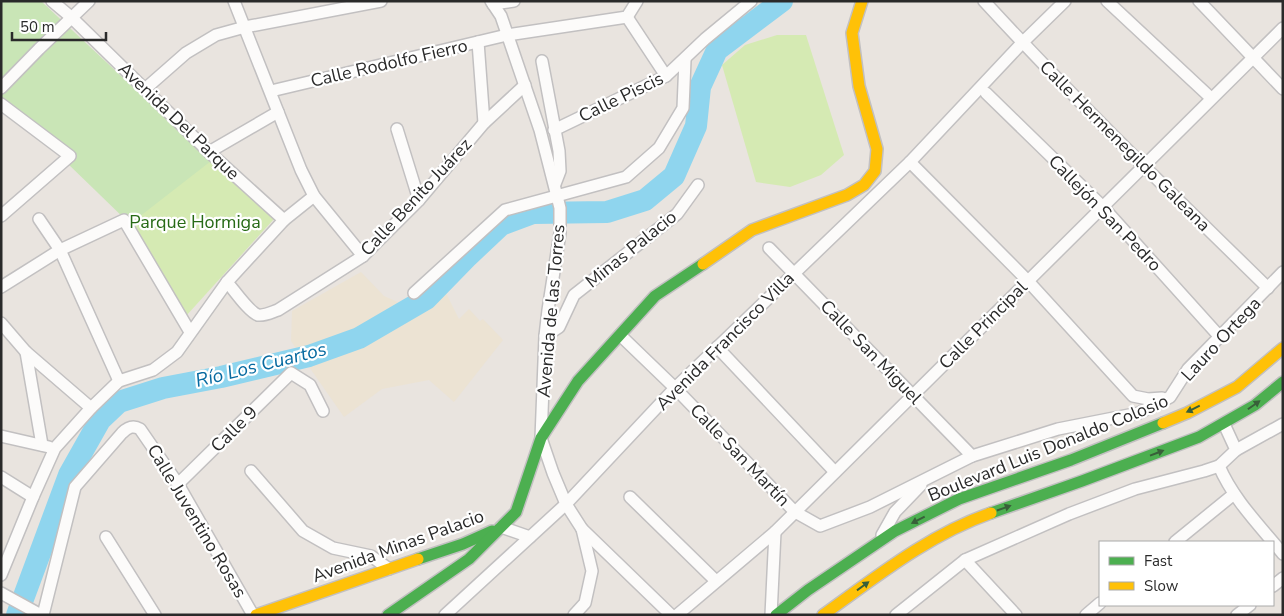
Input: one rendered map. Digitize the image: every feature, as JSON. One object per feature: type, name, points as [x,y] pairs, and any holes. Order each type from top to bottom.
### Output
[{"type":"main road","points":[[862,1],[852,33],[859,86],[877,149],[878,160],[875,171]]},
{"type":"main road","name":"Avenida Minas Palacio","points":[[255,615],[463,544],[501,527],[516,512],[541,438],[578,381],[655,296],[752,230],[847,195],[864,185],[875,171]]},
{"type":"main road","name":"Boulevard Luis Donaldo Colosio","points":[[776,615],[808,590],[895,531],[959,499],[1071,460],[1187,412],[1237,387],[1283,348]]},
{"type":"main road","points":[[823,615],[907,554],[970,520],[1082,481],[1199,436],[1224,424],[1255,405],[1283,382]]},
{"type":"main road","points":[[388,615],[469,559],[501,527]]},
{"type":"street","name":"Avenida Del Parque","points":[[52,1],[209,152],[284,220]]},
{"type":"street","points":[[1,88],[89,1]]},
{"type":"street","points":[[234,1],[301,170],[314,196],[363,256]]},
{"type":"street","points":[[145,89],[186,53],[216,35],[333,6],[381,1]]},
{"type":"street","points":[[492,3],[514,1]]},
{"type":"street","points":[[637,1],[627,17],[666,76]]},
{"type":"street","name":"Calle Hermenegildo Galeana","points":[[984,1],[1022,43],[1268,288]]},
{"type":"street","name":"Avenida Francisco Villa","points":[[445,615],[566,504],[675,388],[910,162],[1022,43],[1065,1]]},
{"type":"street","points":[[1107,1],[1211,98]]},
{"type":"street","points":[[1199,1],[1283,89]]},
{"type":"street","name":"Calle Piscis","points":[[554,130],[666,76],[748,2]]},
{"type":"street","name":"Avenida de las Torres","points":[[492,3],[501,16],[525,85],[547,151],[559,202],[560,233],[548,310],[541,438],[566,504],[582,529]]},
{"type":"street","name":"Calle Rodolfo Fierro","points":[[271,91],[507,35],[627,17]]},
{"type":"street","name":"Calle Principal","points":[[677,615],[775,532],[1283,28]]},
{"type":"street","points":[[478,42],[484,123]]},
{"type":"street","points":[[414,293],[505,210],[559,202],[626,177],[659,148],[683,108],[685,60]]},
{"type":"street","points":[[542,62],[559,151],[560,170],[555,184]]},
{"type":"street","name":"Calle Benito Juárez","points":[[227,282],[252,311],[258,315],[266,314],[278,310],[363,256],[419,200],[484,123],[525,85]]},
{"type":"street","name":"Callejón San Pedro","points":[[986,93],[1102,206],[1220,337]]},
{"type":"street","points":[[1,104],[70,156],[1,216]]},
{"type":"street","points":[[209,152],[278,112]]},
{"type":"street","points":[[397,129],[419,200]]},
{"type":"street","points":[[910,162],[1027,280],[1133,396],[1148,400],[1170,398]]},
{"type":"street","points":[[875,171],[889,182]]},
{"type":"street","name":"Minas Palacio","points":[[546,336],[559,327],[574,295],[677,214],[698,185]]},
{"type":"street","points":[[1,575],[33,496],[56,448],[91,408],[119,380],[153,370],[176,352],[227,282],[284,220],[314,196]]},
{"type":"street","points":[[39,219],[60,250],[119,380]]},
{"type":"street","points":[[1,287],[60,250],[124,220],[190,332]]},
{"type":"street","name":"Calle San Miguel","points":[[769,248],[972,456]]},
{"type":"street","name":"Lauro Ortega","points":[[795,512],[820,526],[870,507],[972,456],[1058,429],[1139,413],[1170,398],[1188,369],[1283,272]]},
{"type":"street","points":[[1,323],[26,352],[91,408]]},
{"type":"street","name":"Calle San Martín","points":[[620,335],[675,388],[795,512]]},
{"type":"street","points":[[718,347],[835,472]]},
{"type":"street","points":[[26,352],[42,445]]},
{"type":"street","name":"Calle 9","points":[[178,484],[291,373],[310,385],[323,411]]},
{"type":"street","points":[[1099,448],[1139,413]]},
{"type":"street","points":[[1224,424],[1236,450]]},
{"type":"street","points":[[896,615],[965,560],[1069,514],[1134,489],[1218,466],[1236,450],[1283,424]]},
{"type":"street","name":"Calle Juventino Rosas","points":[[39,613],[75,487],[128,427],[135,426],[140,429],[178,484],[255,615]]},
{"type":"street","points":[[1,436],[56,448]]},
{"type":"street","points":[[1218,466],[1234,494],[1272,541]]},
{"type":"street","points":[[251,471],[303,531],[333,548],[371,556],[389,569]]},
{"type":"street","points":[[1,477],[33,496]]},
{"type":"street","points":[[877,543],[895,512],[927,478]]},
{"type":"street","points":[[1175,541],[1234,494]]},
{"type":"street","points":[[630,497],[716,581]]},
{"type":"street","points":[[501,527],[530,538]]},
{"type":"street","points":[[574,615],[585,603],[592,571],[582,529]]},
{"type":"street","points":[[582,529],[671,615]]},
{"type":"street","points":[[771,615],[775,532]]},
{"type":"street","points":[[106,537],[155,615]]},
{"type":"street","points":[[1274,543],[1283,554]]},
{"type":"street","points":[[965,560],[1016,615]]},
{"type":"street","points":[[4,594],[39,613]]},
{"type":"street","points":[[1086,615],[1099,604]]},
{"type":"street","points":[[1237,615],[1249,606]]},
{"type":"shaded area","points":[[361,272],[384,296],[411,308],[444,289],[459,319],[469,309],[480,321],[483,319],[503,340],[454,402],[429,380],[382,389],[344,417],[291,341],[292,311]]},
{"type":"green space","name":"Parque Hormiga","points":[[1,1],[41,1],[274,219],[130,224],[1,99]]},
{"type":"green space","points":[[777,35],[806,35],[844,155],[821,175],[790,187],[756,182],[722,65],[745,45]]},
{"type":"green space","points":[[211,161],[274,219],[186,316],[130,224]]},
{"type":"waterway","name":"Río Los Cuartos","points":[[17,615],[69,475],[100,420],[119,402],[163,388],[221,377],[309,356],[359,338],[426,299],[501,225],[533,213],[607,212],[645,200],[674,176],[696,126],[700,87],[717,50],[782,1]]},
{"type":"traffic: fast","points":[[388,615],[469,559],[516,512],[541,438],[578,381],[655,296],[703,264]]},
{"type":"traffic: fast","points":[[991,513],[1199,437],[1255,405],[1283,382]]},
{"type":"traffic: fast","points":[[776,615],[808,590],[895,531],[959,499],[1071,460],[1163,423]]},
{"type":"traffic: fast","points":[[418,559],[463,544],[492,531]]},
{"type":"traffic: slow","points":[[703,264],[752,230],[847,195],[864,185],[875,171],[877,149],[859,86],[852,33],[862,1]]},
{"type":"traffic: slow","points":[[1163,423],[1187,413],[1237,387],[1283,348]]},
{"type":"traffic: slow","points":[[823,615],[924,545],[968,522],[991,513]]},
{"type":"traffic: slow","points":[[256,615],[418,559]]}]
